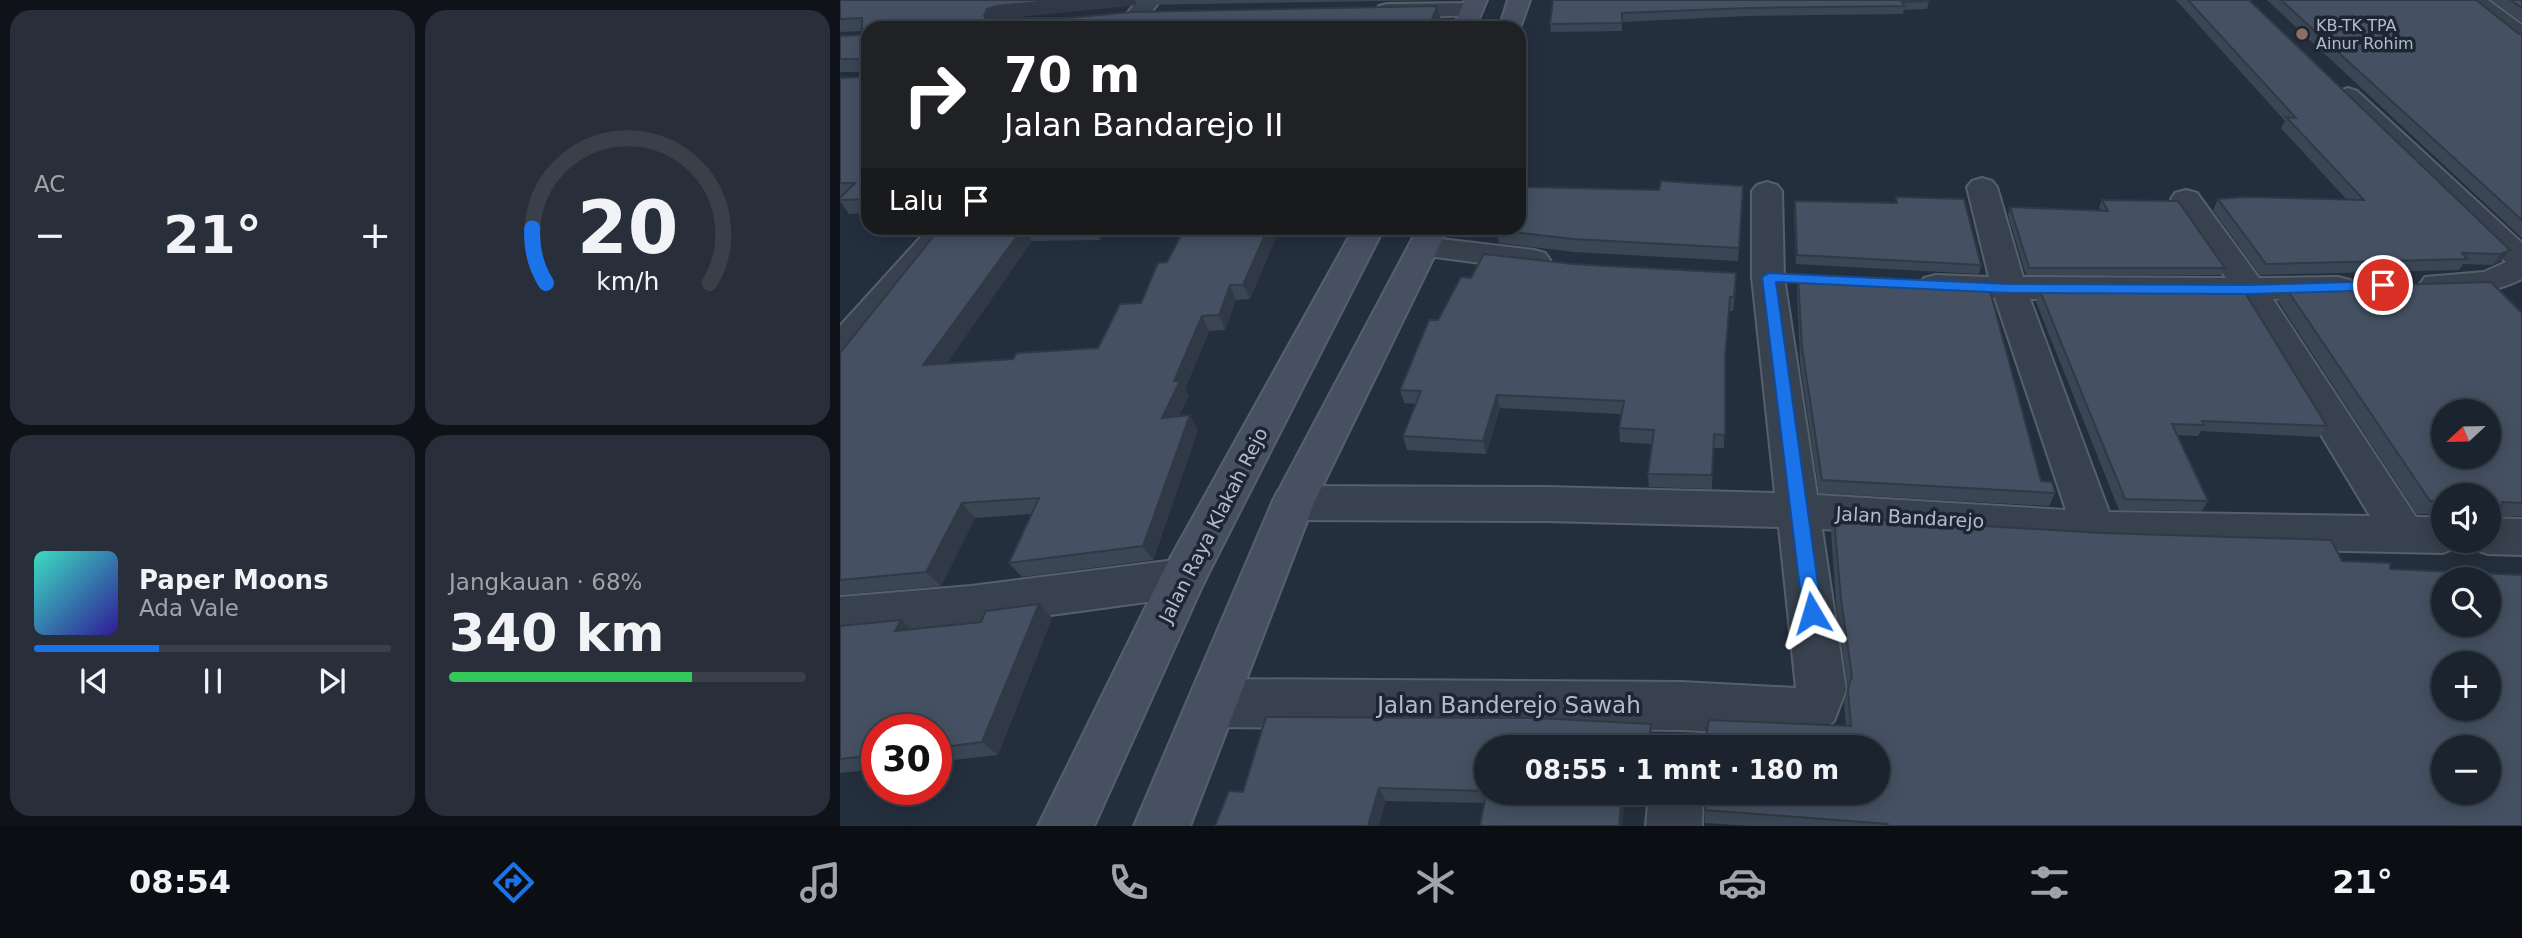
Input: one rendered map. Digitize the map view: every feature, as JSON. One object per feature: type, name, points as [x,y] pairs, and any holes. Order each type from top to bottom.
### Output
[{"type":"main road","points":[[1512,21],[1519,0]]},
{"type":"main road","name":"Jalan Raya Klakah Rejo","points":[[1066,826],[1183,578],[1365,235]]},
{"type":"main road","points":[[1163,826],[1293,503],[1428,237]]},
{"type":"street","points":[[2474,0],[2522,36]]},
{"type":"street","points":[[1360,12],[1471,13]]},
{"type":"street","points":[[1101,19],[1144,15]]},
{"type":"street","points":[[2333,81],[2522,260]]},
{"type":"street","points":[[1982,187],[2009,288],[2094,529]]},
{"type":"street","points":[[1768,191],[1768,277],[1800,511]]},
{"type":"street","points":[[2186,199],[2424,534]]},
{"type":"street","points":[[840,349],[939,235]]},
{"type":"street","points":[[1428,237],[1560,263]]},
{"type":"street","points":[[2409,285],[2489,282],[2522,267]]},
{"type":"street","points":[[2489,282],[2514,306]]},
{"type":"street","points":[[1902,283],[2009,288],[2250,289],[2369,286]]},
{"type":"street","name":"Jalan Bandarejo","points":[[1293,503],[1546,504],[1800,511],[2094,529],[2424,534]]},
{"type":"street","name":"Jalan Banderejo Sawah","points":[[1212,703],[1681,726],[1806,712],[1816,705],[1821,690],[1800,511]]},
{"type":"street","points":[[2501,536],[2522,537]]},
{"type":"street","points":[[840,618],[971,606],[1183,578]]},
{"type":"street","points":[[1674,826],[1675,805]]},
{"type":"building","points":[[840,0],[1060,0],[997,6],[987,9],[984,16],[986,18],[1067,18],[1132,12],[1437,6],[1431,21],[840,19]]},
{"type":"building","points":[[1553,0],[1929,1],[1902,2],[1905,6],[1622,13],[1622,23],[1550,24]]},
{"type":"building","points":[[2188,0],[2249,0],[2510,250],[2501,254],[2462,253],[2467,259],[2266,264],[2218,199],[2244,197],[2364,200],[2286,117],[2296,118]]},
{"type":"building","points":[[2281,0],[2476,0],[2522,34],[2522,220]]},
{"type":"building","points":[[2511,0],[2522,0],[2522,8]]},
{"type":"building","points":[[861,35],[861,59],[840,59],[840,36]]},
{"type":"building","points":[[861,77],[861,199],[840,200],[855,183],[840,183],[840,78]]},
{"type":"building","points":[[1661,181],[1743,186],[1739,248],[1573,239],[1526,234],[1526,187],[1659,190]]},
{"type":"building","points":[[1896,197],[1964,199],[1981,265],[1797,255],[1795,201],[1897,203]]},
{"type":"building","points":[[2102,200],[2178,201],[2225,268],[2029,268],[2010,207],[2108,211]]},
{"type":"building","points":[[934,235],[1018,235],[923,365],[1013,359],[1017,353],[1098,348],[1120,304],[1141,303],[1158,263],[1167,262],[1181,235],[1265,235],[1243,285],[1230,285],[1219,315],[1202,316],[1174,381],[1180,381],[1162,418],[1190,415],[1143,546],[1009,563],[1039,498],[962,503],[926,572],[840,580],[840,353]]},
{"type":"building","points":[[1484,254],[1572,264],[1736,273],[1734,297],[1730,297],[1725,357],[1725,435],[1714,434],[1712,475],[1648,474],[1654,430],[1619,428],[1624,401],[1497,395],[1483,441],[1403,436],[1421,391],[1400,390],[1429,320],[1438,320],[1461,277],[1471,278]]},
{"type":"building","points":[[1798,276],[1989,287],[2041,481],[2052,482],[2055,493],[1822,480],[1802,348]]},
{"type":"building","points":[[2491,282],[2522,313],[2522,503],[2502,502],[2501,506],[2501,483],[2431,483],[2430,501],[2286,288]]},
{"type":"building","points":[[2040,291],[2244,291],[2327,426],[2202,421],[2204,425],[2172,424],[2208,501],[2125,499]]},
{"type":"building","points":[[1834,517],[2102,533],[2331,540],[2342,561],[2390,563],[2390,569],[2431,571],[2431,637],[2501,637],[2501,574],[2522,575],[2522,826],[1888,826],[1705,810],[1705,805],[1890,805],[1890,735],[1706,735],[1709,720],[1851,726],[1848,689],[1852,676],[1841,600]]},
{"type":"building","points":[[1039,604],[982,742],[952,746],[952,714],[861,714],[861,757],[840,759],[840,626],[901,620],[895,631],[981,622],[986,611]]},
{"type":"building","points":[[1266,717],[1535,718],[1651,724],[1651,735],[1474,735],[1474,791],[1379,788],[1368,826],[1215,826],[1229,791],[1243,792]]},
{"type":"building","points":[[1484,805],[1621,805],[1619,826],[1480,826]]},
{"type":"place","name":"KB-TK TPA Ainur Rohim","points":[[2302,34]]},
{"type":"route","points":[[1812,613],[1769,277],[2009,288],[2250,289],[2383,285]]}]
